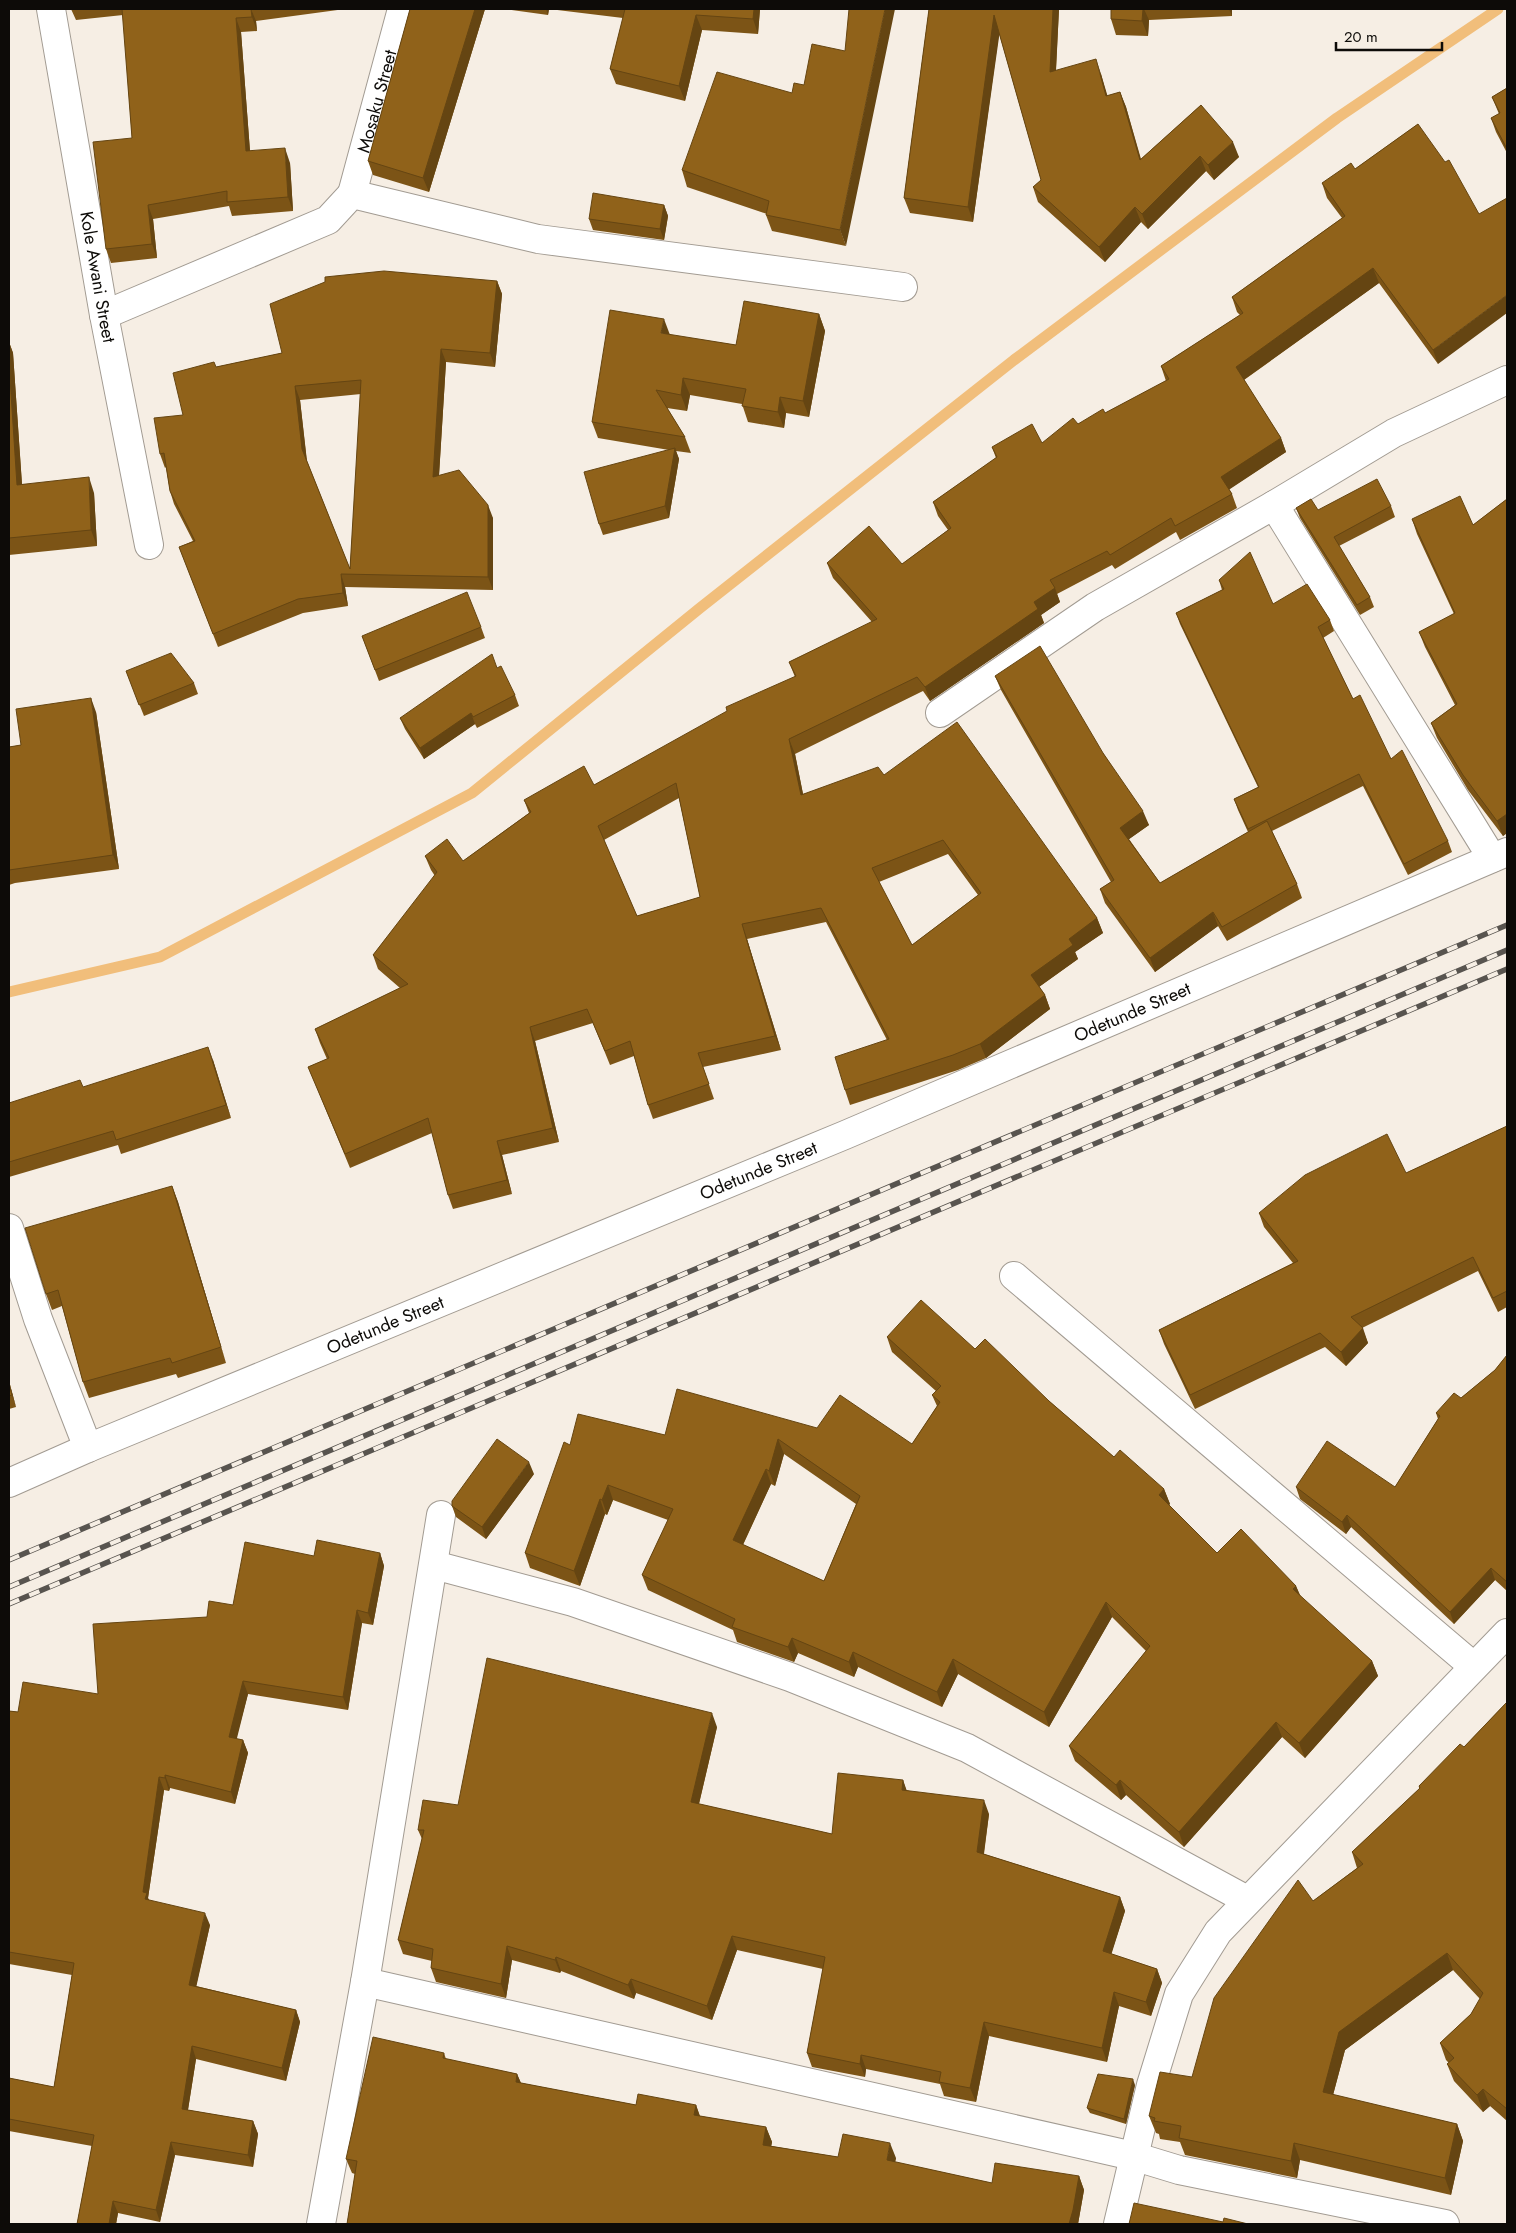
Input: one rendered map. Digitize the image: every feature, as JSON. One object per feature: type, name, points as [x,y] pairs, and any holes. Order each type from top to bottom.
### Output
[{"type":"street","name":"Kole Awani Street","points":[[51,9],[104,315],[149,545]]},
{"type":"street","name":"Mosaku Street","points":[[352,194],[402,9]]},
{"type":"street","points":[[104,315],[328,220],[352,194],[538,238],[902,287]]},
{"type":"street","points":[[940,713],[1096,607],[1274,505],[1394,432],[1507,380]]},
{"type":"street","points":[[1274,505],[1500,855]]},
{"type":"street","name":"Odetunde Street","points":[[9,1483],[88,1448],[845,1135],[1500,855]]},
{"type":"street","points":[[9,1228],[38,1319],[88,1448]]},
{"type":"street","points":[[1014,1276],[1474,1666]]},
{"type":"street","points":[[321,2224],[365,1982],[441,1515]]},
{"type":"street","points":[[434,1565],[582,1605],[790,1677],[967,1748],[1247,1900]]},
{"type":"street","points":[[1118,2224],[1151,2086],[1179,1994],[1218,1932],[1507,1633]]},
{"type":"street","points":[[365,1982],[1133,2156],[1179,2170],[1445,2224]]},
{"type":"building","points":[[122,9],[251,9],[252,17],[236,18],[246,151],[285,148],[288,197],[227,202],[227,191],[148,205],[152,244],[106,249],[93,142],[132,138]]},
{"type":"building","points":[[410,9],[475,9],[423,178],[368,161]]},
{"type":"building","points":[[625,9],[754,9],[753,19],[696,15],[679,86],[610,69]]},
{"type":"building","points":[[849,9],[885,9],[840,230],[766,215],[769,201],[682,170],[717,72],[792,93],[794,83],[804,85],[812,44],[845,51]]},
{"type":"building","points":[[929,9],[1053,9],[1050,72],[1096,59],[1106,96],[1120,92],[1140,160],[1201,105],[1233,142],[1208,165],[1200,156],[1142,214],[1135,207],[1099,247],[1033,187],[1041,180],[994,15],[968,207],[904,198]]},
{"type":"building","points":[[1111,9],[1143,9],[1142,21],[1111,19]]},
{"type":"building","points":[[1507,88],[1507,149],[1491,118],[1500,113],[1492,97]]},
{"type":"building","points":[[1418,124],[1445,162],[1449,160],[1479,214],[1507,198],[1507,295],[1433,350],[1373,268],[1236,367],[1281,438],[1221,477],[1232,494],[1175,526],[1171,518],[1110,555],[1107,551],[1050,580],[1055,588],[1034,602],[1038,609],[925,687],[917,677],[789,739],[801,795],[878,767],[884,775],[957,722],[1097,918],[1069,939],[1073,945],[1031,975],[1045,995],[980,1044],[953,1055],[845,1090],[835,1057],[889,1039],[821,908],[742,924],[775,1036],[698,1053],[709,1084],[648,1105],[630,1041],[605,1051],[587,1009],[530,1027],[553,1128],[497,1141],[507,1180],[448,1195],[428,1118],[345,1154],[308,1067],[329,1058],[315,1029],[408,984],[373,955],[437,872],[425,856],[447,839],[463,861],[531,812],[524,800],[584,766],[594,785],[727,711],[726,707],[796,676],[789,662],[877,619],[827,563],[869,526],[902,564],[951,528],[933,502],[997,457],[992,447],[1032,424],[1042,443],[1073,418],[1078,424],[1103,409],[1105,413],[1169,379],[1161,366],[1243,313],[1232,297],[1345,216],[1322,183],[1351,163],[1355,169]],"holes":[[[676,783],[700,897],[637,916],[598,826]],[[943,840],[981,893],[912,945],[872,868]]]},
{"type":"building","points":[[593,193],[664,205],[660,229],[589,219]]},
{"type":"building","points":[[384,271],[497,281],[490,353],[441,349],[433,477],[459,470],[488,505],[488,577],[341,574],[343,593],[298,599],[213,634],[179,547],[195,541],[170,491],[164,453],[160,454],[154,418],[183,415],[173,373],[214,362],[216,367],[282,353],[270,304],[325,282],[325,277]],"holes":[[[361,380],[350,569],[302,449],[295,386]]]},
{"type":"building","points":[[744,301],[819,314],[803,401],[780,397],[778,412],[742,406],[746,389],[683,378],[681,395],[656,390],[685,437],[592,422],[610,310],[664,319],[661,333],[736,345]]},
{"type":"building","points":[[9,363],[17,485],[89,477],[91,530],[9,538]]},
{"type":"building","points":[[675,448],[665,506],[599,524],[584,472]]},
{"type":"building","points":[[1377,479],[1391,506],[1334,537],[1370,597],[1357,605],[1296,508],[1311,499],[1318,510]]},
{"type":"building","points":[[1460,496],[1473,525],[1507,499],[1507,814],[1497,821],[1463,775],[1431,723],[1457,704],[1419,632],[1455,613],[1412,519]]},
{"type":"building","points":[[1250,552],[1273,604],[1307,584],[1330,620],[1318,627],[1353,699],[1360,695],[1391,759],[1402,750],[1448,841],[1404,864],[1359,774],[1248,829],[1234,799],[1259,787],[1176,613],[1224,589],[1219,580]]},
{"type":"building","points":[[467,592],[481,627],[375,670],[362,636]]},
{"type":"building","points":[[1040,646],[1103,753],[1143,811],[1120,828],[1160,883],[1267,821],[1297,884],[1222,927],[1213,912],[1150,958],[1100,889],[1114,880],[995,676]]},
{"type":"building","points":[[171,653],[194,683],[139,705],[126,671]]},
{"type":"building","points":[[492,654],[497,668],[501,666],[515,695],[473,717],[471,713],[420,748],[400,718]]},
{"type":"building","points":[[91,698],[113,855],[9,870],[9,747],[21,745],[16,709]]},
{"type":"building","points":[[208,1047],[226,1105],[116,1140],[113,1131],[9,1162],[9,1103],[80,1080],[83,1087]]},
{"type":"building","points":[[1507,1126],[1507,1291],[1493,1298],[1473,1257],[1351,1317],[1363,1328],[1341,1352],[1320,1333],[1190,1395],[1159,1330],[1298,1261],[1259,1213],[1305,1175],[1387,1134],[1406,1173]]},
{"type":"building","points":[[172,1186],[221,1347],[172,1363],[170,1358],[83,1382],[58,1290],[46,1294],[25,1228]]},
{"type":"building","points":[[921,1300],[975,1349],[985,1339],[1049,1401],[1114,1457],[1120,1450],[1164,1489],[1159,1495],[1217,1553],[1241,1529],[1296,1586],[1293,1589],[1372,1661],[1299,1743],[1276,1722],[1179,1832],[1120,1780],[1116,1785],[1069,1746],[1150,1646],[1106,1602],[1044,1712],[953,1659],[937,1692],[853,1652],[849,1662],[792,1638],[788,1647],[732,1627],[735,1619],[642,1575],[673,1509],[608,1485],[602,1500],[600,1499],[574,1571],[525,1553],[564,1442],[570,1445],[578,1414],[665,1435],[677,1389],[817,1428],[840,1395],[912,1444],[940,1402],[932,1395],[941,1386],[887,1337]],"holes":[[[778,1439],[860,1496],[824,1581],[733,1540],[766,1469],[769,1471]]]},
{"type":"building","points":[[1507,1355],[1507,1582],[1491,1568],[1450,1612],[1347,1515],[1342,1522],[1296,1487],[1327,1441],[1395,1487],[1440,1416],[1436,1413],[1454,1393],[1461,1398],[1495,1370]]},
{"type":"building","points":[[9,1384],[12,1395],[9,1396]]},
{"type":"building","points":[[497,1439],[529,1462],[482,1527],[452,1506],[452,1501]]},
{"type":"building","points":[[317,1540],[380,1553],[368,1613],[357,1610],[343,1697],[243,1681],[229,1737],[243,1740],[231,1792],[165,1775],[165,1778],[159,1777],[143,1892],[147,1893],[145,1899],[205,1913],[189,1985],[296,2010],[282,2068],[192,2046],[182,2109],[253,2121],[248,2155],[171,2142],[156,2210],[113,2201],[109,2224],[77,2224],[94,2135],[9,2119],[9,2078],[54,2087],[74,1963],[9,1952],[9,1711],[18,1712],[23,1682],[98,1694],[93,1624],[207,1617],[209,1601],[233,1605],[245,1542],[314,1556]]},
{"type":"building","points":[[487,1658],[712,1713],[691,1802],[832,1834],[838,1773],[903,1780],[902,1790],[984,1800],[977,1852],[1120,1897],[1103,1951],[1157,1969],[1146,2002],[1114,1992],[1102,2048],[984,2022],[970,2088],[939,2082],[941,2072],[861,2055],[860,2064],[807,2053],[825,1957],[732,1936],[707,2006],[631,1979],[628,1985],[556,1957],[555,1960],[507,1946],[501,1984],[431,1968],[433,1949],[398,1940],[424,1830],[418,1830],[423,1800],[458,1805]]},
{"type":"building","points":[[1507,1702],[1507,2109],[1483,2089],[1477,2095],[1447,2064],[1454,2058],[1440,2043],[1471,2014],[1483,1993],[1447,1953],[1339,2032],[1323,2092],[1457,2124],[1445,2178],[1294,2143],[1291,2161],[1179,2138],[1181,2126],[1154,2121],[1155,2118],[1149,2116],[1160,2072],[1192,2077],[1214,1998],[1298,1880],[1313,1901],[1363,1864],[1352,1852],[1420,1788],[1419,1786],[1460,1744],[1464,1747]]},
{"type":"building","points":[[373,2037],[444,2053],[443,2058],[517,2074],[516,2082],[636,2105],[638,2094],[696,2105],[694,2115],[766,2127],[763,2145],[838,2157],[843,2134],[890,2143],[887,2160],[992,2183],[995,2163],[1079,2176],[1073,2210],[1069,2224],[347,2224],[357,2161],[346,2159]]},
{"type":"building","points":[[1098,2074],[1133,2079],[1124,2119],[1087,2108]]},
{"type":"building","points":[[1134,2203],[1223,2222],[1224,2218],[1248,2224],[1129,2224]]},
{"type":"waterway","points":[[9,992],[160,957],[472,793],[700,608],[1014,360],[1337,118],[1498,9]]},
{"type":"railway","points":[[9,1560],[1507,925]]},
{"type":"railway","points":[[9,1587],[1507,950]]},
{"type":"railway","points":[[9,1604],[1507,969]]}]
